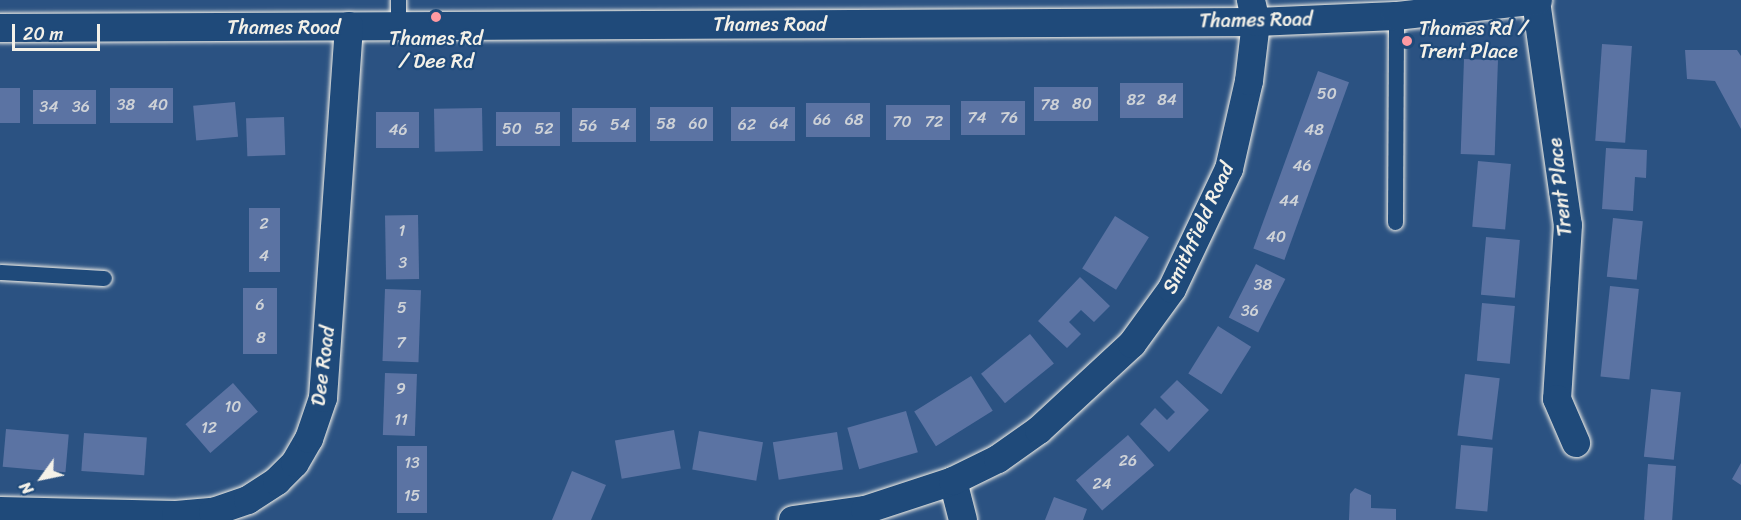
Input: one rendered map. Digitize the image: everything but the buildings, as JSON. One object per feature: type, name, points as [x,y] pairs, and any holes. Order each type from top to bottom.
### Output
[{"type":"street","name":"Thames Road","points":[[0,28],[349,26],[398,13],[1253,11],[1396,16],[1537,0]]},
{"type":"street","name":"Trent Place","points":[[1537,0],[1568,225],[1557,399],[1576,444]]},
{"type":"street","name":"Smithfield Road","points":[[793,520],[865,510],[953,481],[998,459],[1039,430],[1132,344],[1172,289],[1229,169],[1249,81],[1253,11]]},
{"type":"street","name":"Dee Road","points":[[0,511],[176,515],[213,512],[248,500],[277,482],[295,463],[309,439],[323,398],[349,26]]},
{"type":"street","points":[[953,481],[963,520]]},
{"type":"lane","points":[[1395,222],[1396,16]]},
{"type":"lane","points":[[0,272],[104,278]]},
{"type":"place","name":"Thames Rd / Dee Rd","points":[[436,17]]},
{"type":"place","name":"Thames Rd / Trent Place","points":[[1407,41]]}]
